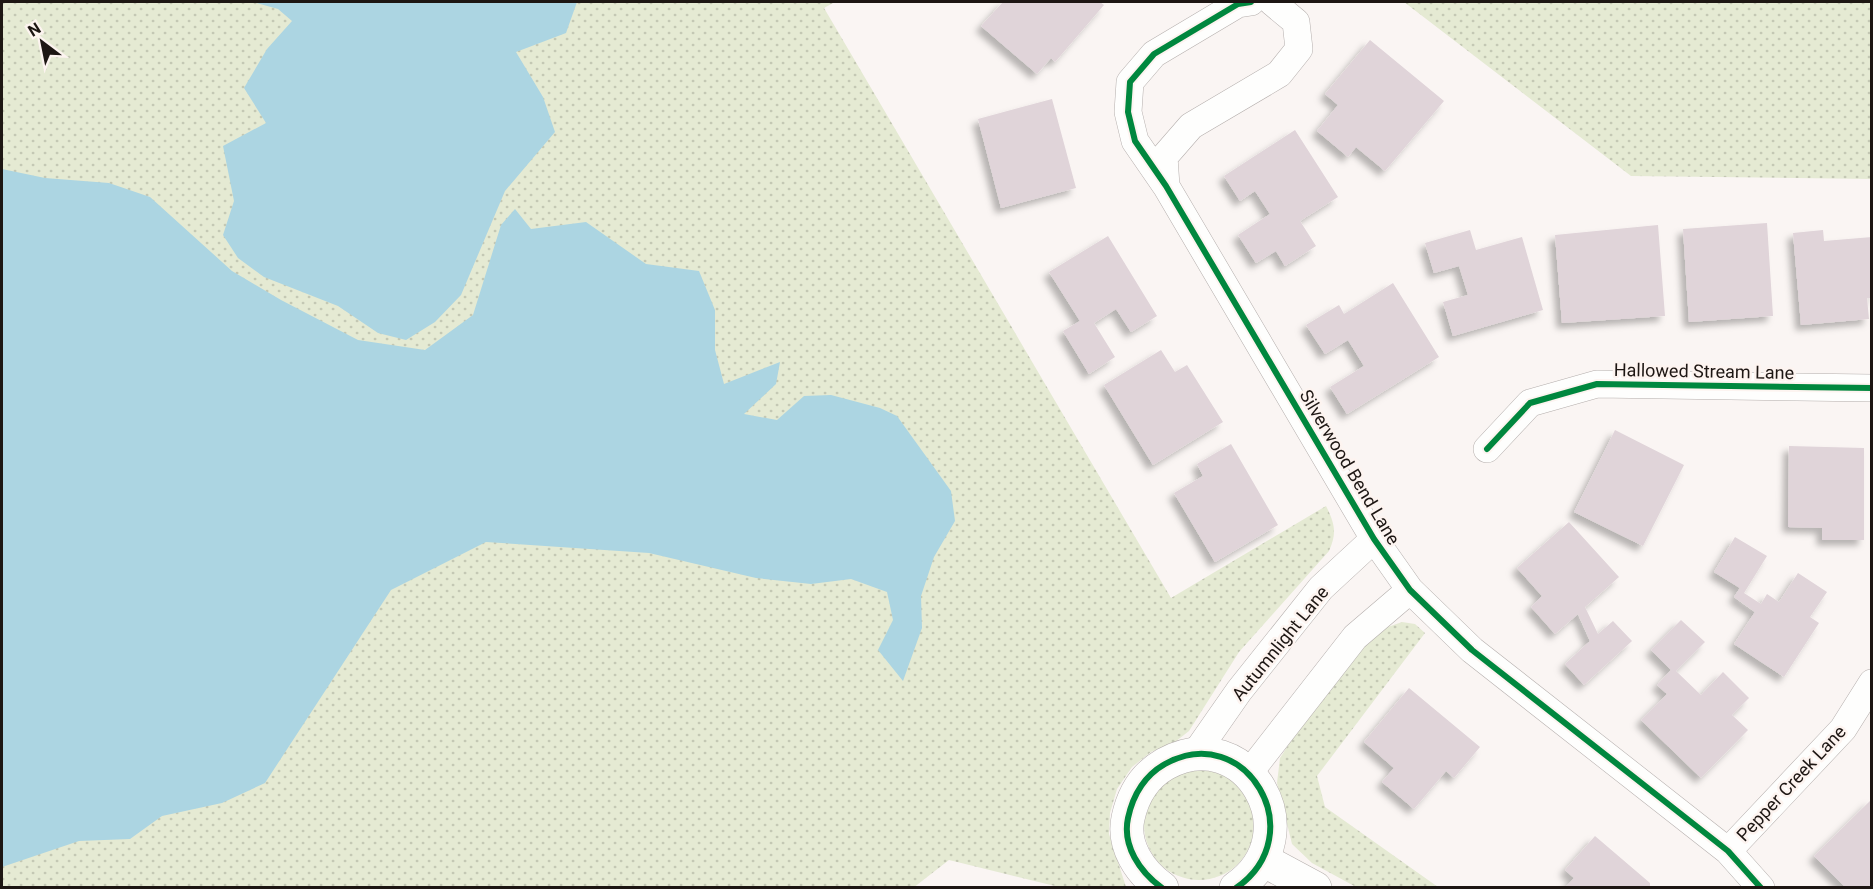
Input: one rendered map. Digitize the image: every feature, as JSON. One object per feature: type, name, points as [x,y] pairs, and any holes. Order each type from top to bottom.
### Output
[{"type":"street","name":"Silverwood Bend Lane","points":[[1251,2],[1238,4],[1154,54],[1130,82],[1128,112],[1135,141],[1166,186],[1374,540],[1410,590],[1472,650],[1728,851],[1761,888]]},
{"type":"street","name":"Silverwood Bend Lane","points":[[1166,186],[1164,157],[1191,126],[1279,74],[1299,49],[1296,22],[1272,2]]},
{"type":"street","name":"Hallowed Stream Lane","points":[[1486,448],[1530,403],[1597,384],[1872,388]]},
{"type":"street","name":"Autumnlight Lane","points":[[1195,754],[1239,691],[1321,588],[1374,540]]},
{"type":"street","points":[[1249,773],[1355,637],[1410,590]]},
{"type":"street","name":"Pepper Creek Lane","points":[[1728,851],[1843,729],[1872,683]]},
{"type":"street","points":[[1154,885],[1137,863],[1129,843],[1127,823],[1132,802],[1141,784],[1156,769],[1174,759],[1195,754],[1214,756],[1232,762],[1249,773],[1263,792],[1271,814],[1271,837],[1263,860],[1249,878],[1236,888]]},
{"type":"street","points":[[1263,860],[1315,888]]},
{"type":"green space","points":[[2,2],[835,2],[824,8],[1171,598],[1326,506],[1334,528],[1329,551],[1239,652],[1189,731],[1175,742],[1151,752],[1132,767],[1117,789],[1110,813],[1109,834],[1126,887],[1059,887],[949,860],[913,888],[2,888]]},
{"type":"green space","points":[[1404,2],[1871,2],[1871,179],[1631,176]]},
{"type":"green space","points":[[1402,622],[1415,624],[1425,633],[1317,776],[1325,807],[1438,887],[1356,887],[1312,863],[1292,844],[1277,783],[1280,758],[1305,719],[1357,654],[1385,628]]},
{"type":"green space","points":[[1199,770],[1220,774],[1238,786],[1250,804],[1254,825],[1250,846],[1238,864],[1220,876],[1199,880],[1178,876],[1160,864],[1148,846],[1144,825],[1148,804],[1160,786],[1178,774]]},
{"type":"water","points":[[253,2],[577,2],[566,33],[516,52],[543,97],[555,132],[505,191],[461,295],[435,322],[406,340],[378,333],[338,306],[264,277],[238,258],[223,235],[234,201],[223,146],[266,123],[244,88],[267,49],[292,21],[278,9]]},
{"type":"water","points":[[2,169],[45,178],[109,183],[150,197],[232,271],[281,300],[358,340],[425,350],[473,315],[501,225],[515,209],[531,229],[586,222],[646,264],[699,271],[715,310],[715,350],[724,384],[780,362],[776,384],[744,414],[777,420],[804,396],[831,395],[880,408],[897,416],[951,491],[955,521],[934,557],[921,596],[922,628],[903,681],[878,650],[893,620],[887,592],[851,579],[811,584],[756,578],[649,553],[486,542],[391,590],[265,783],[222,803],[162,816],[130,839],[79,841],[2,867]]},
{"type":"building","points":[[1003,2],[1100,2],[1104,5],[1055,62],[1051,58],[1037,74],[981,26]]},
{"type":"building","points":[[1370,40],[1444,101],[1385,171],[1356,147],[1348,157],[1317,131],[1338,105],[1325,94]]},
{"type":"building","points":[[1052,99],[1076,188],[1001,208],[978,119]]},
{"type":"building","points":[[1295,130],[1338,197],[1300,221],[1316,246],[1285,266],[1276,251],[1256,263],[1238,235],[1270,214],[1255,191],[1240,201],[1224,176]]},
{"type":"building","points":[[1767,223],[1773,316],[1689,322],[1683,229]]},
{"type":"building","points":[[1658,225],[1665,316],[1562,323],[1555,235]]},
{"type":"building","points":[[1470,230],[1476,250],[1522,237],[1543,310],[1453,336],[1443,302],[1468,295],[1459,266],[1434,273],[1425,243]]},
{"type":"building","points":[[1823,230],[1824,241],[1872,237],[1872,298],[1867,298],[1869,319],[1801,325],[1793,233]]},
{"type":"building","points":[[1108,236],[1157,316],[1131,332],[1116,309],[1094,323],[1115,357],[1089,374],[1063,331],[1080,321],[1049,272]]},
{"type":"building","points":[[1393,283],[1439,357],[1347,414],[1330,387],[1364,366],[1348,340],[1325,354],[1306,325],[1339,305],[1344,314]]},
{"type":"building","points":[[1161,350],[1175,372],[1187,365],[1223,422],[1153,465],[1104,385]]},
{"type":"building","points":[[1615,430],[1684,465],[1643,546],[1574,512]]},
{"type":"building","points":[[1231,444],[1278,525],[1215,562],[1174,493],[1203,476],[1197,464]]},
{"type":"building","points":[[1789,446],[1864,448],[1864,540],[1822,540],[1822,528],[1788,527]]},
{"type":"building","points":[[1569,522],[1619,577],[1585,607],[1598,634],[1613,621],[1632,641],[1584,685],[1565,664],[1590,641],[1578,614],[1555,634],[1531,607],[1542,596],[1517,568]]},
{"type":"building","points":[[1735,537],[1767,556],[1744,593],[1761,604],[1767,594],[1779,602],[1798,573],[1827,592],[1810,617],[1819,623],[1784,677],[1734,644],[1755,612],[1734,597],[1740,588],[1714,572]]},
{"type":"building","points":[[1681,620],[1705,642],[1676,671],[1701,695],[1723,672],[1749,698],[1732,715],[1748,730],[1701,778],[1641,720],[1667,694],[1657,685],[1671,670],[1651,650]]},
{"type":"building","points":[[1409,688],[1480,747],[1454,778],[1446,771],[1414,809],[1382,782],[1394,768],[1364,742]]},
{"type":"building","points":[[1872,799],[1872,888],[1846,888],[1814,856]]},
{"type":"building","points":[[1595,836],[1650,883],[1650,888],[1565,888],[1574,878],[1565,870]]},
{"type":"cycle path","points":[[1251,2],[1238,4],[1154,54],[1130,82],[1128,112],[1135,141],[1166,186],[1374,539],[1410,590],[1472,650],[1728,851],[1761,888]]},
{"type":"cycle path","points":[[1487,449],[1530,403],[1597,384],[1872,388]]},
{"type":"cycle path","points":[[1162,888],[1134,858],[1128,838],[1128,818],[1136,794],[1151,774],[1165,764],[1194,754],[1221,757],[1243,769],[1260,789],[1269,813],[1269,840],[1259,865],[1236,888]]}]
